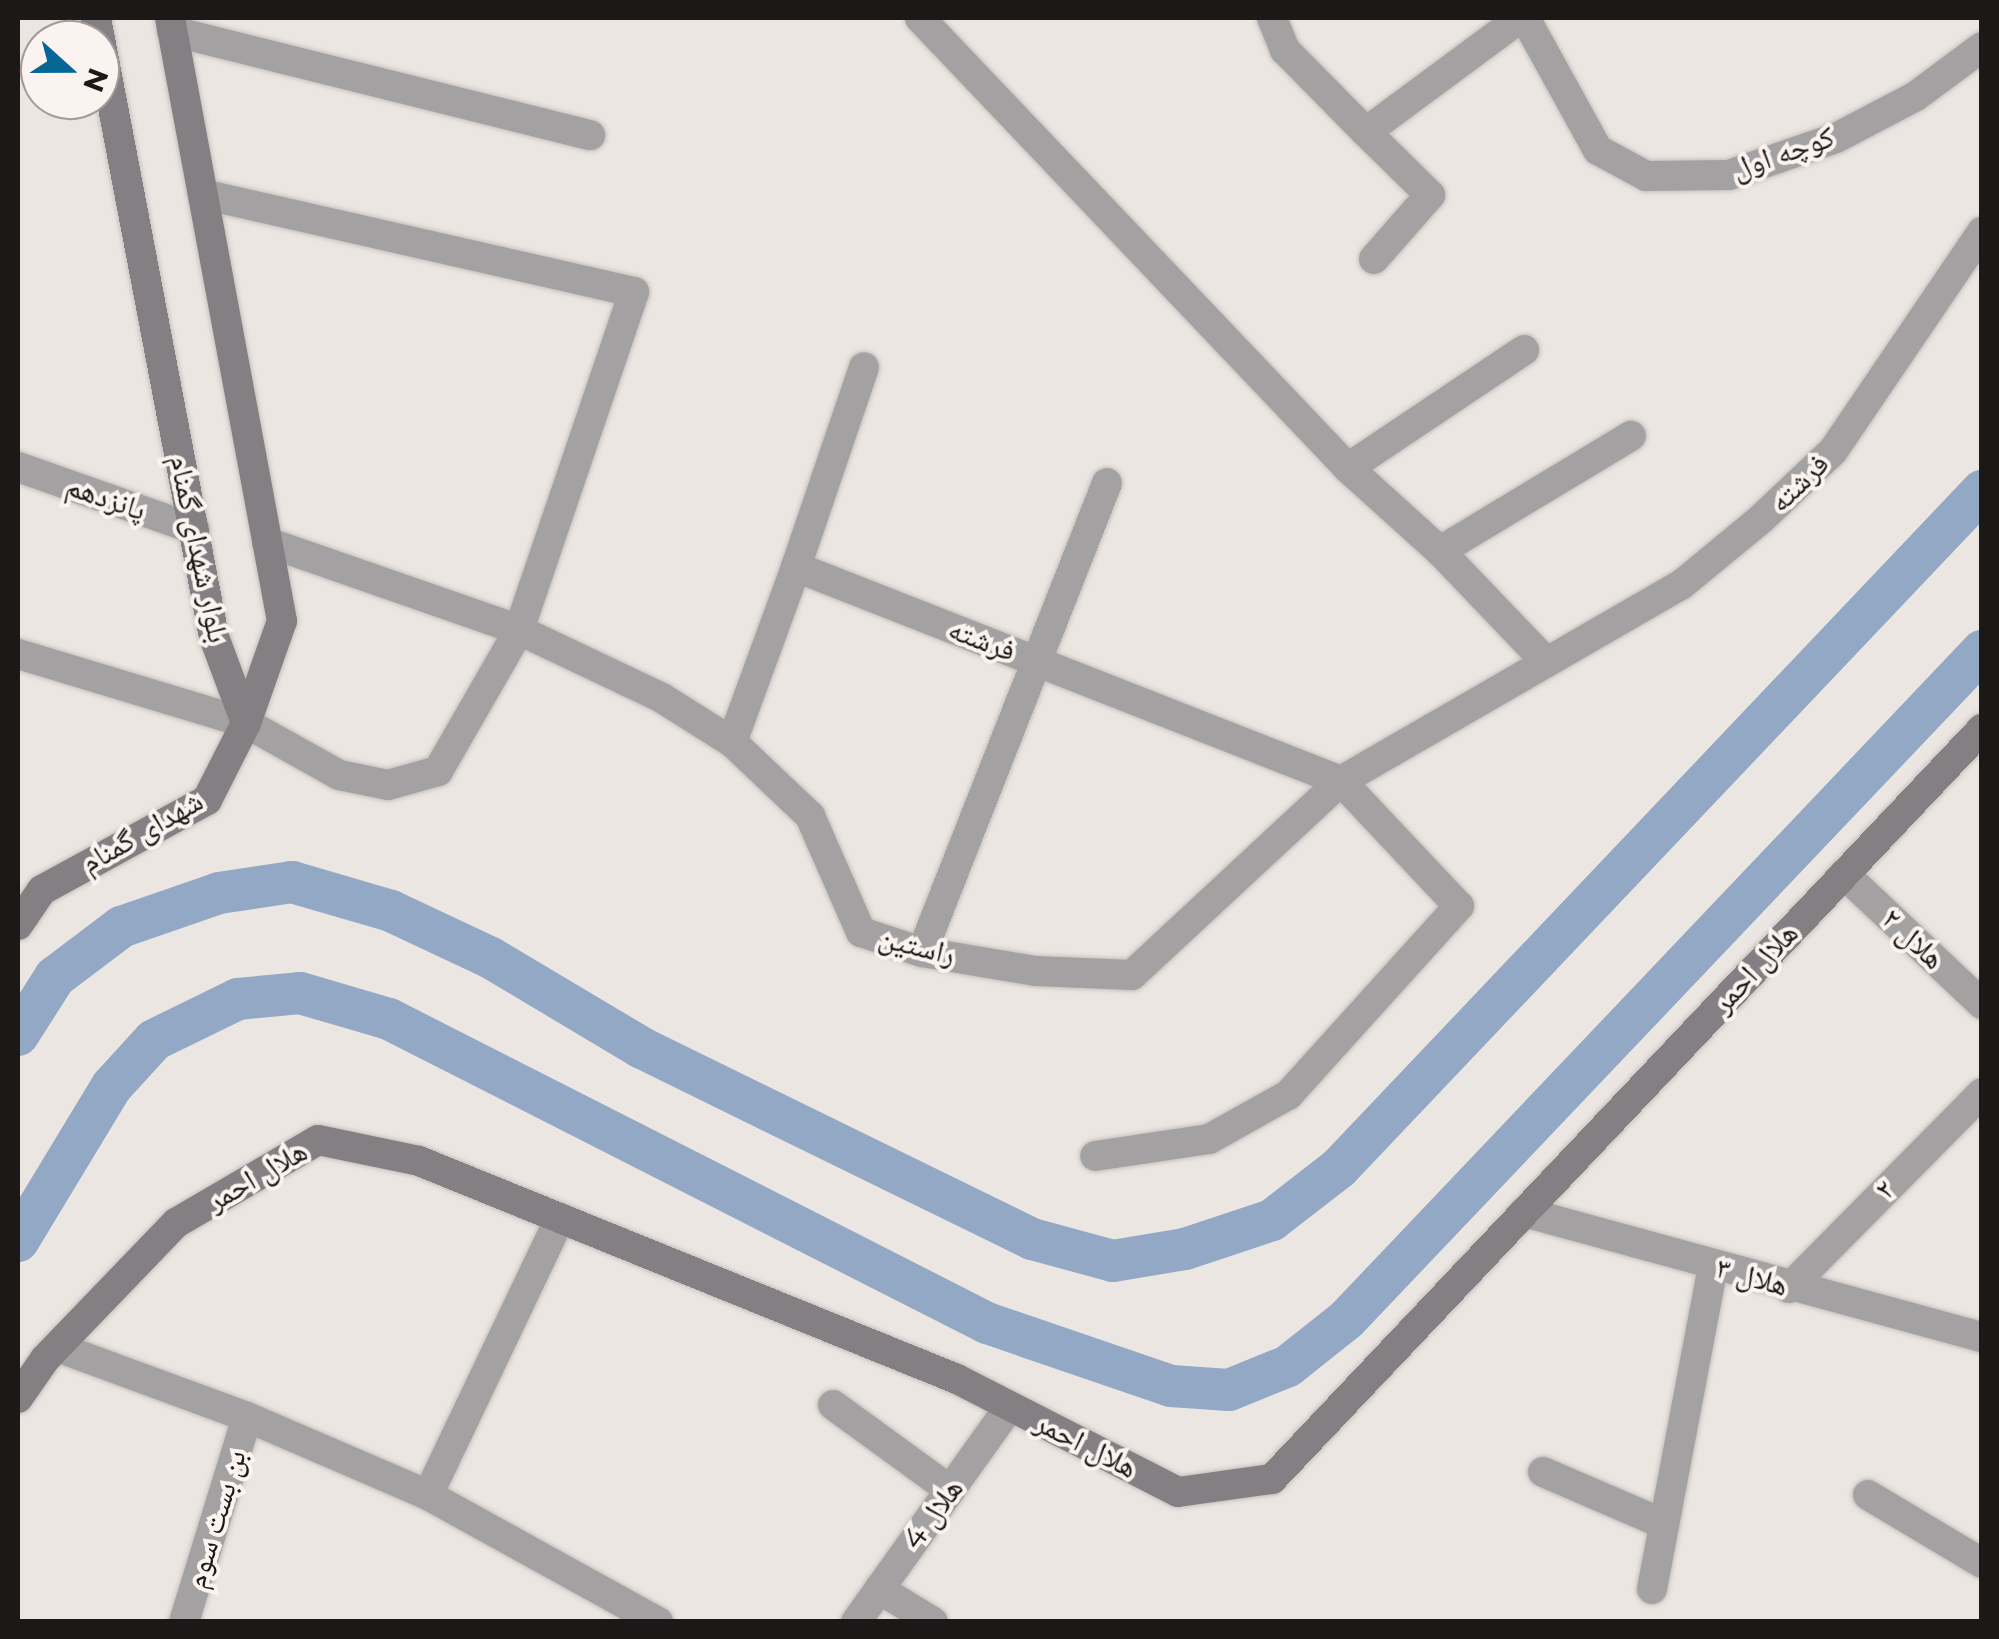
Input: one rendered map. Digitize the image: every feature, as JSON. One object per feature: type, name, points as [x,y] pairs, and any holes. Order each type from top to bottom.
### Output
[{"type":"main road","name":"بلوار شهدای گمنام","points":[[96,18],[214,636],[246,723]]},
{"type":"main road","name":"بلوار شهدای گمنام","points":[[171,24],[282,621],[246,723]]},
{"type":"main road","name":"شهدای گمنام","points":[[18,925],[42,890],[208,800],[246,723]]},
{"type":"main road","name":"هلال احمر","points":[[18,1398],[57,1347],[176,1223],[318,1140],[419,1160],[1010,1406],[1178,1492],[1272,1478],[1982,729]]},
{"type":"street","points":[[920,18],[1348,468],[1440,551],[1545,662]]},
{"type":"street","points":[[1272,18],[1285,50],[1430,195],[1374,259]]},
{"type":"street","points":[[1366,132],[1522,18]]},
{"type":"street","name":"کوچه اول","points":[[1522,18],[1598,150],[1646,176],[1729,175],[1836,138],[1916,96],[1982,47]]},
{"type":"street","points":[[171,24],[590,136]]},
{"type":"street","points":[[18,654],[246,723],[339,775],[388,786],[438,771],[451,756],[520,630],[634,292],[203,194]]},
{"type":"street","name":"فرشته","points":[[1545,662],[1681,585],[1833,451],[1982,232]]},
{"type":"street","points":[[1348,468],[1524,350]]},
{"type":"street","points":[[732,742],[864,367]]},
{"type":"street","points":[[1440,551],[1631,436]]},
{"type":"street","name":"پانزدهم","points":[[18,467],[194,530]]},
{"type":"street","points":[[922,952],[1107,482]]},
{"type":"street","name":"راستین","points":[[267,542],[520,630],[662,698],[732,742],[810,816],[861,932],[922,952],[1035,971],[1132,975],[1341,781],[1545,662]]},
{"type":"street","name":"فرشته","points":[[796,567],[1341,781]]},
{"type":"street","points":[[1095,1156],[1209,1139],[1288,1095],[1459,906],[1341,781]]},
{"type":"street","name":"هلال ۲","points":[[1844,874],[1982,1004]]},
{"type":"street","name":"۲","points":[[1789,1288],[1982,1093]]},
{"type":"street","name":"هلال ۳","points":[[1524,1212],[1789,1288],[1982,1337]]},
{"type":"street","points":[[428,1495],[560,1218]]},
{"type":"street","points":[[1652,1589],[1713,1267]]},
{"type":"street","points":[[57,1347],[248,1417],[428,1495],[658,1622]]},
{"type":"street","points":[[834,1405],[950,1490]]},
{"type":"street","name":"هلال 4","points":[[856,1622],[1010,1406]]},
{"type":"street","name":"بن بست سوم","points":[[184,1622],[248,1417]]},
{"type":"street","points":[[1543,1472],[1664,1524]]},
{"type":"street","points":[[1868,1494],[1982,1563]]},
{"type":"street","points":[[879,1589],[934,1622]]},
{"type":"waterway","points":[[18,1035],[55,977],[121,927],[219,893],[292,882],[391,911],[491,958],[642,1048],[1032,1239],[1113,1261],[1185,1249],[1272,1220],[1339,1168],[1982,491]]},
{"type":"waterway","points":[[18,1241],[112,1086],[154,1040],[238,999],[300,993],[389,1019],[987,1323],[1171,1386],[1229,1390],[1288,1366],[1347,1319],[1982,651]]}]
